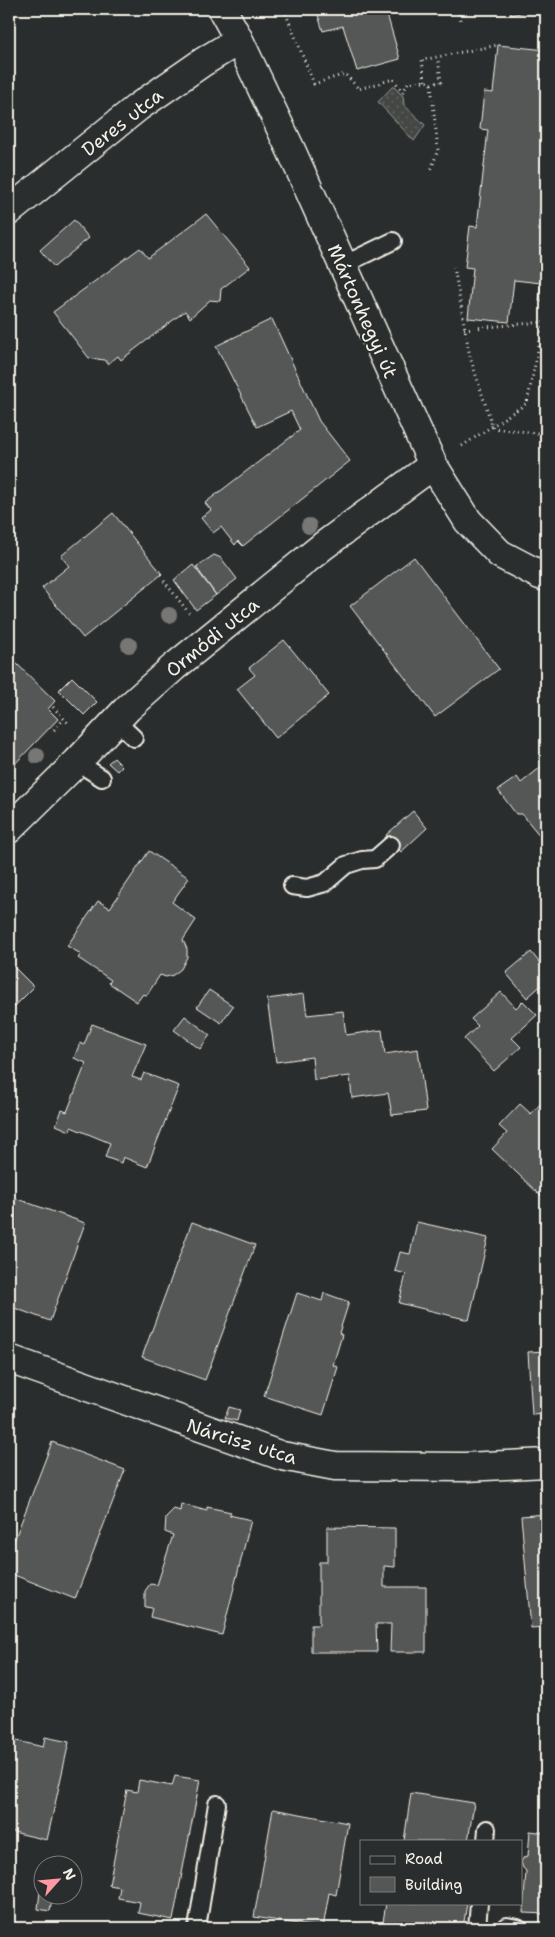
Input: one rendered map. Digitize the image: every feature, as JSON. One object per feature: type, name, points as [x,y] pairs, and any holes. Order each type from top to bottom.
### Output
[{"type":"street","name":"Mártonhegyi út","points":[[222,9],[239,40],[433,465],[468,521],[500,554],[546,577]]},
{"type":"street","name":"Deres utca","points":[[9,211],[138,107],[203,62],[239,40]]},
{"type":"street","name":"Ormódi utca","points":[[9,829],[77,762],[125,729],[174,667],[323,546],[433,465]]},
{"type":"street","name":"Nárcisz utca","points":[[9,1360],[282,1456],[335,1466],[465,1467],[546,1463]]},
{"type":"lane","points":[[343,265],[393,240]]},
{"type":"lane","points":[[77,762],[102,778]]},
{"type":"lane","points":[[292,886],[307,888],[325,883],[346,865],[362,860],[375,860],[391,845]]},
{"type":"lane","points":[[197,1928],[217,1804]]},
{"type":"lane","points":[[477,1928],[480,1904]]},
{"type":"lane","points":[[507,1928],[507,1926],[518,1928]]},
{"type":"path","points":[[284,9],[314,84],[345,74],[359,89],[393,79],[403,92],[408,83],[425,81],[431,84],[441,82],[438,58]]},
{"type":"path","points":[[458,9],[461,20]]},
{"type":"path","points":[[425,81],[422,60],[498,45]]},
{"type":"path","points":[[431,84],[438,150],[431,170]]},
{"type":"path","points":[[454,267],[470,357],[493,428]]},
{"type":"path","points":[[476,438],[527,403],[546,312]]},
{"type":"path","points":[[464,328],[544,322]]},
{"type":"path","points":[[493,428],[546,434]]},
{"type":"path","points":[[54,730],[64,719]]},
{"type":"shaded area","points":[[393,86],[403,96],[404,105],[425,125],[414,141],[378,102]]},
{"type":"building","points":[[316,9],[394,9],[386,11],[400,59],[357,71],[343,26],[323,31]]},
{"type":"building","points":[[510,9],[537,9],[511,15]]},
{"type":"building","points":[[498,45],[546,50],[546,151],[538,230],[546,231],[546,301],[539,301],[541,283],[514,280],[509,322],[468,318],[473,268],[465,267],[470,226],[477,227],[488,130],[480,129],[484,92],[493,93]]},
{"type":"building","points":[[206,214],[250,267],[221,289],[220,301],[210,300],[190,318],[185,311],[121,360],[118,356],[108,364],[105,360],[89,358],[53,312],[140,248],[148,258]]},
{"type":"building","points":[[74,220],[89,238],[54,267],[40,250]]},
{"type":"building","points":[[272,319],[319,421],[350,461],[243,546],[238,541],[235,545],[221,527],[213,533],[201,518],[211,510],[205,503],[300,430],[291,411],[257,427],[216,346]]},
{"type":"building","points":[[9,388],[14,396],[9,400]]},
{"type":"building","points":[[113,513],[162,574],[83,638],[42,588],[69,566],[61,556]]},
{"type":"building","points":[[214,555],[221,558],[237,579],[216,595],[196,567]]},
{"type":"building","points":[[414,557],[499,669],[435,717],[350,606]]},
{"type":"building","points":[[193,565],[216,595],[196,610],[174,580]]},
{"type":"building","points":[[284,640],[329,695],[276,738],[237,689],[255,675],[249,668]]},
{"type":"building","points":[[15,662],[55,701],[48,709],[58,719],[9,770],[9,668]]},
{"type":"building","points":[[72,677],[97,702],[84,715],[59,690]]},
{"type":"building","points":[[114,758],[122,766],[117,771],[108,763]]},
{"type":"building","points":[[546,763],[546,831],[540,836],[522,814],[516,814],[498,790],[517,777],[521,783]]},
{"type":"building","points":[[413,811],[427,828],[401,852],[386,835]]},
{"type":"building","points":[[149,851],[189,878],[172,902],[196,920],[183,940],[187,949],[187,957],[181,969],[173,975],[166,977],[160,975],[147,995],[143,994],[137,1002],[109,983],[111,980],[78,958],[81,954],[67,946],[98,901],[110,908]]},
{"type":"building","points":[[531,952],[546,971],[546,981],[527,998],[506,973]]},
{"type":"building","points":[[9,962],[34,987],[9,1012]]},
{"type":"building","points":[[209,990],[233,1006],[221,1023],[197,1007]]},
{"type":"building","points":[[501,992],[516,1008],[523,1001],[537,1015],[512,1038],[521,1047],[494,1071],[464,1039],[478,1026],[471,1019]]},
{"type":"building","points":[[304,994],[307,1015],[343,1011],[346,1035],[382,1030],[385,1054],[418,1049],[426,1111],[392,1115],[388,1093],[352,1098],[350,1076],[314,1080],[312,1057],[276,1062],[267,999]]},
{"type":"building","points":[[185,1016],[210,1035],[200,1049],[174,1030]]},
{"type":"building","points":[[92,1024],[146,1044],[132,1077],[141,1080],[144,1073],[179,1086],[147,1167],[123,1157],[121,1163],[105,1157],[110,1143],[71,1127],[70,1131],[56,1125],[62,1110],[67,1112],[86,1063],[74,1058],[80,1043],[84,1045]]},
{"type":"building","points":[[545,1099],[546,1190],[541,1196],[492,1149],[507,1133],[499,1126],[520,1104],[531,1114]]},
{"type":"building","points":[[9,1196],[85,1223],[50,1321],[9,1306]]},
{"type":"building","points":[[192,1222],[255,1245],[205,1380],[142,1357]]},
{"type":"building","points":[[417,1222],[488,1238],[469,1320],[399,1303],[406,1274],[395,1271],[400,1252],[410,1254]]},
{"type":"building","points":[[297,1293],[322,1301],[324,1293],[349,1302],[339,1333],[342,1335],[333,1365],[338,1367],[323,1415],[264,1396]]},
{"type":"building","points":[[546,1351],[546,1414],[532,1415],[528,1352]]},
{"type":"building","points":[[229,1407],[240,1410],[237,1421],[225,1418]]},
{"type":"building","points":[[52,1442],[125,1470],[75,1599],[9,1573],[9,1554]]},
{"type":"building","points":[[181,1504],[207,1511],[207,1507],[231,1512],[229,1515],[251,1520],[222,1635],[150,1617],[152,1608],[145,1607],[145,1591],[150,1584],[157,1585],[173,1535],[165,1532],[166,1517],[174,1509],[180,1511]]},
{"type":"building","points":[[546,1514],[546,1627],[531,1628],[521,1516]]},
{"type":"building","points":[[327,1527],[395,1528],[395,1567],[384,1566],[384,1587],[426,1587],[426,1652],[390,1652],[391,1624],[376,1624],[377,1652],[311,1652],[311,1625],[319,1625],[319,1562],[327,1562]]},
{"type":"building","points":[[45,1737],[69,1742],[47,1840],[9,1831],[9,1739],[43,1747]]},
{"type":"building","points":[[175,1776],[200,1780],[173,1920],[138,1913],[140,1902],[118,1898],[120,1887],[109,1885],[127,1790],[137,1792],[139,1780],[172,1786]]},
{"type":"building","points":[[411,1793],[474,1803],[468,1840],[404,1840]]},
{"type":"building","points":[[273,1809],[348,1823],[336,1895],[329,1893],[323,1928],[254,1917]]},
{"type":"building","points":[[530,1831],[546,1833],[546,1914],[523,1913],[526,1871],[523,1868],[522,1860],[524,1857],[528,1856]]},
{"type":"building","points":[[39,1904],[51,1904],[50,1911],[38,1909]]},
{"type":"building","points":[[386,1904],[467,1904],[463,1928],[382,1928]]}]
